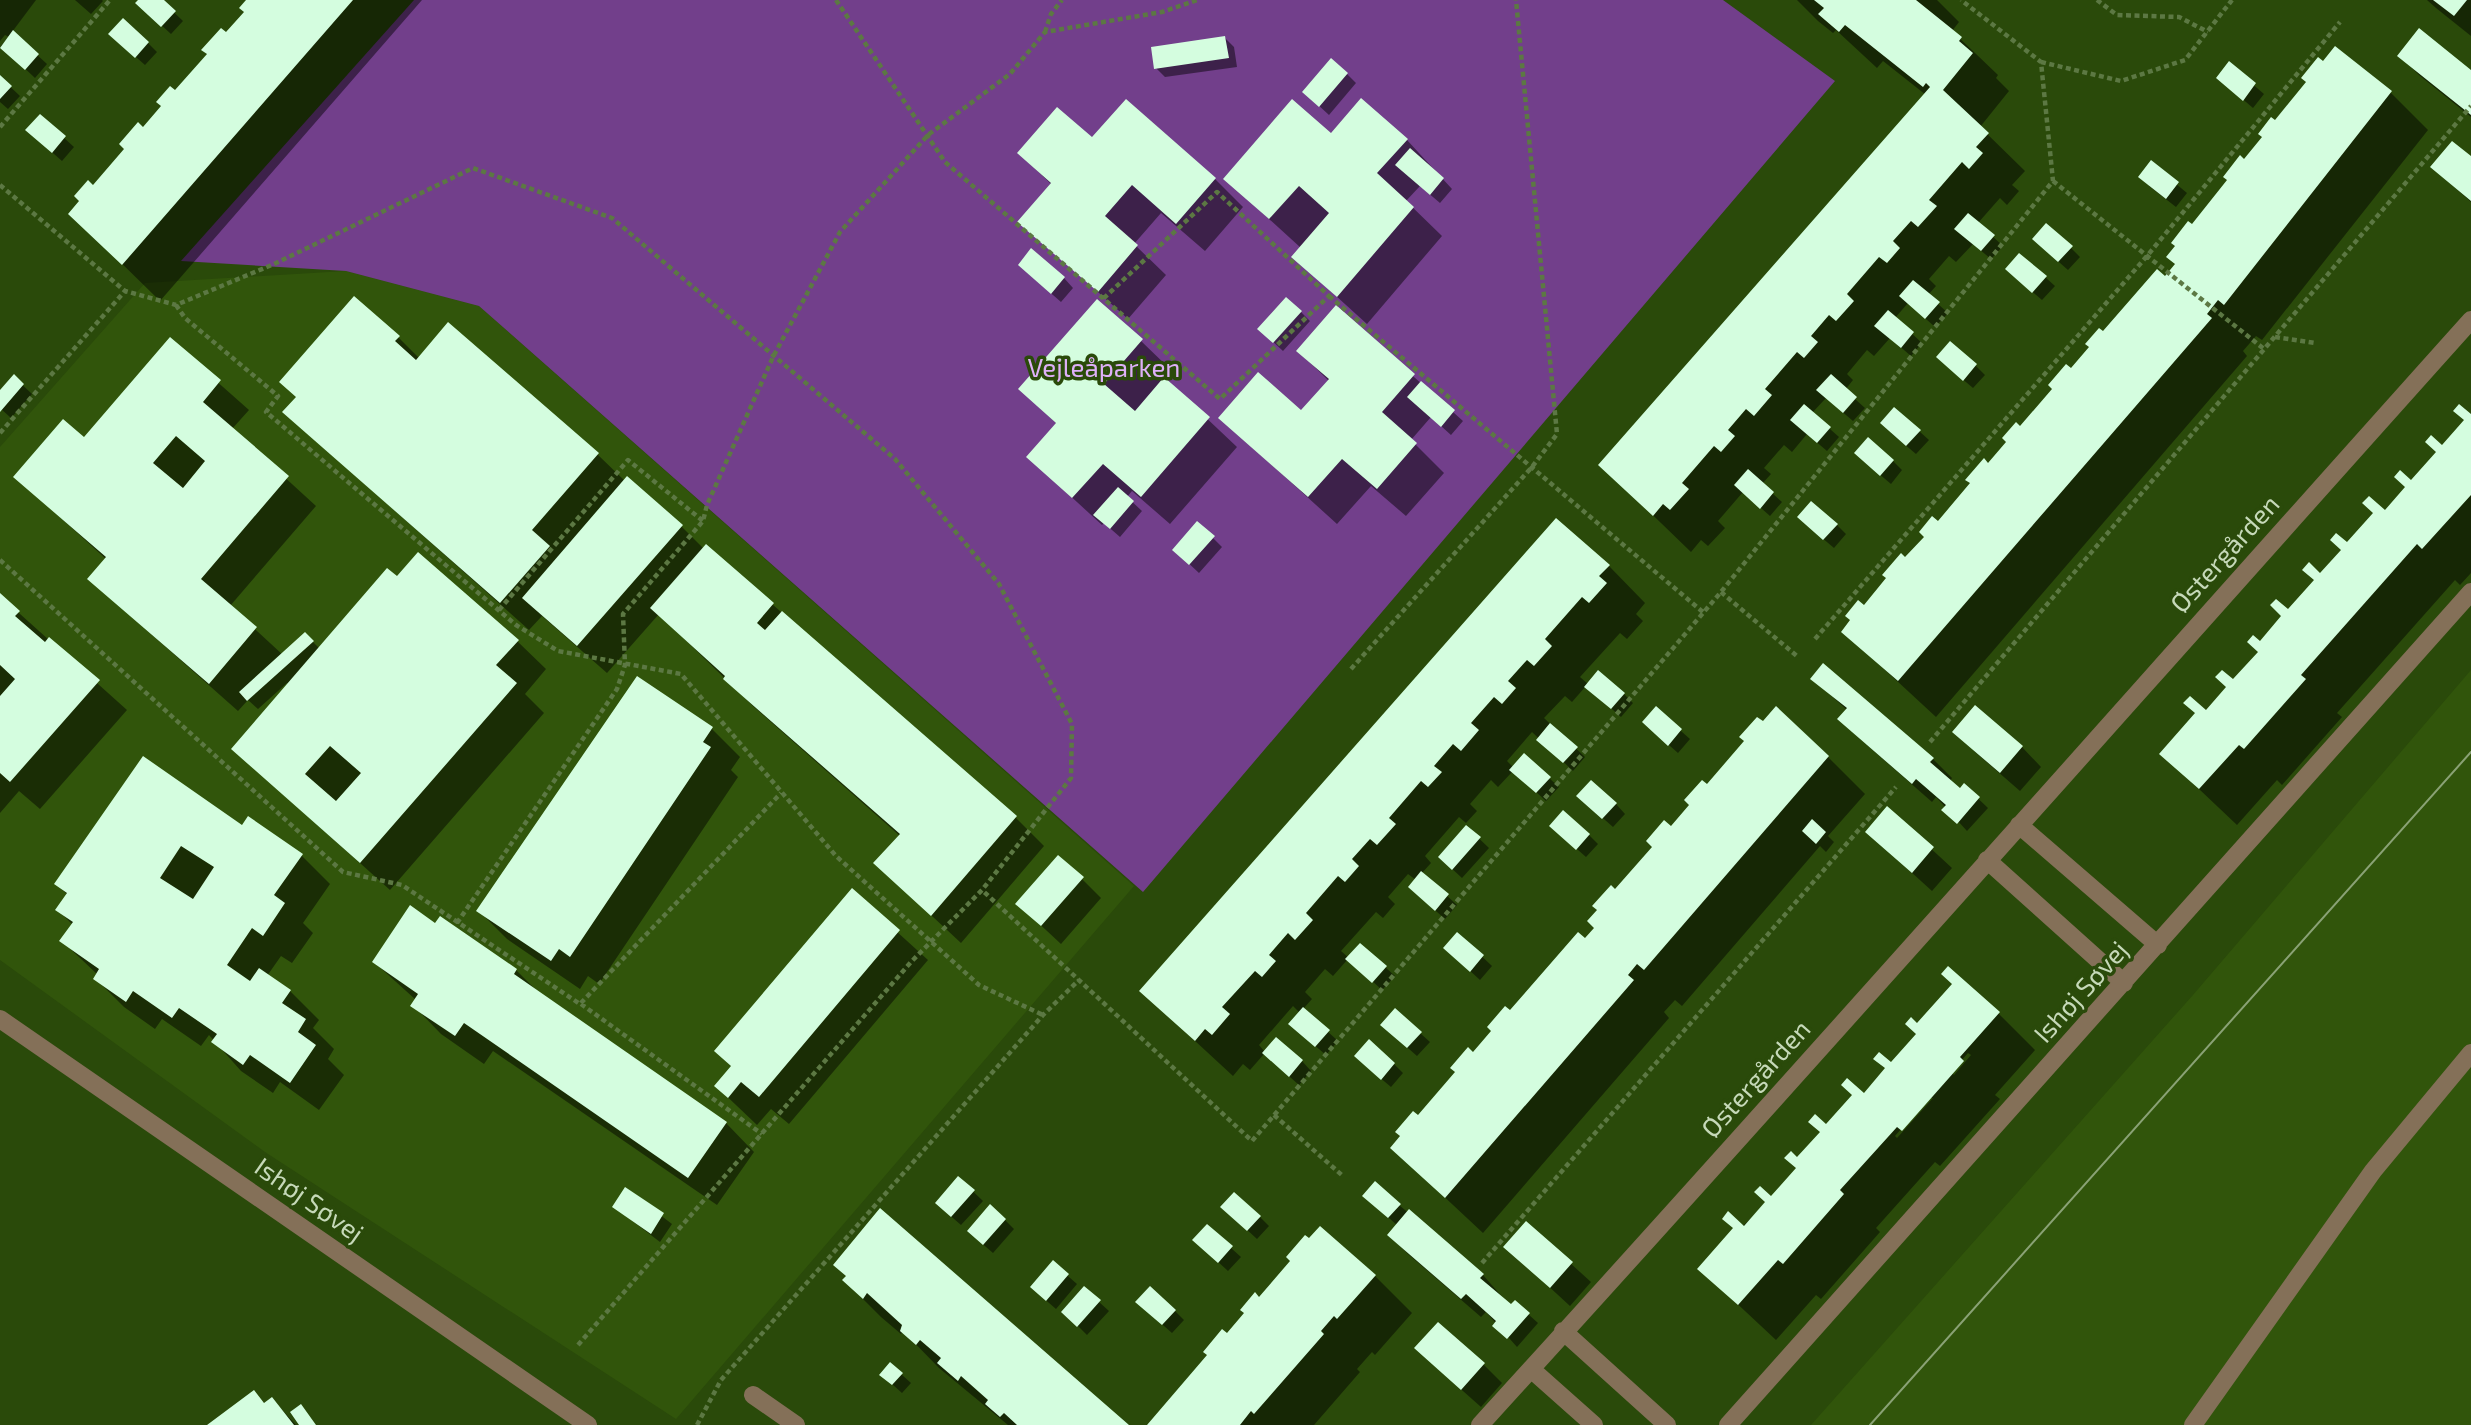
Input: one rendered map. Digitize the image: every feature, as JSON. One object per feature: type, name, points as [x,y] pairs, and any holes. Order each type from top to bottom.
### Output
[{"type":"street","name":"Østergården","points":[[1480,1425],[1563,1331],[1621,1273],[2471,320]]},
{"type":"street","name":"Ishøj Søvej","points":[[1728,1425],[2471,593]]},
{"type":"street","points":[[2019,825],[2158,945]]},
{"type":"street","points":[[1987,860],[2124,983]]},
{"type":"street","name":"Ishøj Søvej","points":[[0,1019],[588,1425]]},
{"type":"street","points":[[2193,1425],[2372,1171],[2471,1053]]},
{"type":"street","points":[[1563,1331],[1667,1425]]},
{"type":"street","points":[[1531,1369],[1594,1425]]},
{"type":"street","points":[[753,1395],[796,1425]]},
{"type":"path","points":[[0,127],[110,0]]},
{"type":"path","points":[[836,0],[945,162],[1220,399],[1329,296]]},
{"type":"path","points":[[457,923],[617,689],[625,665],[623,614],[703,521],[707,505],[773,357],[840,232],[928,135],[1010,74],[1045,32],[1051,14],[1062,0]]},
{"type":"path","points":[[1045,32],[1162,12],[1197,0]]},
{"type":"path","points":[[1351,669],[1532,467],[1557,434],[1516,0]]},
{"type":"path","points":[[1961,0],[2041,62],[2121,81],[2185,60],[2232,0]]},
{"type":"path","points":[[2097,0],[2117,15],[2179,17],[2208,32]]},
{"type":"path","points":[[1815,639],[2147,256],[2340,22]]},
{"type":"path","points":[[982,890],[1252,1141],[1721,592],[2053,181],[2041,62]]},
{"type":"path","points":[[1930,742],[2471,106]]},
{"type":"path","points":[[176,306],[274,264],[473,168],[612,218],[895,459],[999,584],[1072,724],[1072,778],[982,890],[932,940],[578,1346]]},
{"type":"path","points":[[2053,181],[2264,349]]},
{"type":"path","points":[[0,185],[125,291],[176,306],[185,318],[278,397],[266,412],[499,610],[558,651],[681,674],[836,856],[979,985],[1043,1015]]},
{"type":"path","points":[[1104,298],[1217,192],[1329,296],[1704,612]]},
{"type":"path","points":[[0,433],[125,291]]},
{"type":"path","points":[[2274,337],[2315,343]]},
{"type":"path","points":[[499,610],[628,460],[703,521]]},
{"type":"path","points":[[0,560],[343,872],[402,886],[580,1004],[762,1134]]},
{"type":"path","points":[[1721,592],[1798,657]]},
{"type":"path","points":[[1482,1263],[1896,787]]},
{"type":"path","points":[[580,1004],[780,793]]},
{"type":"path","points":[[697,1425],[721,1380],[1043,1015],[1079,980]]},
{"type":"path","points":[[1274,1115],[1343,1177]]},
{"type":"shaded area","points":[[346,271],[479,306],[1134,886],[676,1419],[265,1152],[0,960],[0,447],[145,283]]},
{"type":"shaded area","points":[[2471,670],[2471,1425],[1811,1425],[2193,995]]},
{"type":"green space","name":"Vejleåparken","points":[[414,0],[1723,0],[1835,81],[1143,892],[479,306],[346,271],[181,261]]},
{"type":"building","points":[[138,0],[164,0],[176,11],[161,27],[135,3]]},
{"type":"building","points":[[246,0],[353,0],[122,265],[68,214],[79,201],[74,196],[88,180],[93,185],[124,149],[119,144],[138,122],[143,127],[161,106],[156,102],[170,86],[175,90],[207,54],[201,50],[221,28],[226,32],[244,12],[239,8]]},
{"type":"building","points":[[1814,0],[1916,0],[1962,37],[1959,41],[1973,53],[1943,90],[1989,133],[1976,147],[1983,153],[1969,169],[1962,162],[1929,200],[1937,206],[1918,227],[1911,221],[1893,241],[1900,248],[1887,263],[1879,257],[1847,294],[1854,301],[1836,321],[1829,315],[1811,336],[1818,342],[1804,358],[1797,352],[1765,389],[1772,395],[1754,416],[1746,409],[1728,430],[1735,436],[1721,452],[1714,446],[1682,483],[1689,489],[1670,510],[1663,504],[1653,516],[1598,465],[1930,87],[1926,83],[1923,87],[1845,25],[1839,32],[1818,14],[1824,8]]},
{"type":"building","points":[[2433,0],[2467,0],[2454,16]]},
{"type":"building","points":[[123,18],[149,42],[135,58],[108,34]]},
{"type":"building","points":[[2419,28],[2471,70],[2471,115],[2397,56]]},
{"type":"building","points":[[13,30],[39,54],[25,70],[0,48]]},
{"type":"building","points":[[1225,36],[1229,58],[1154,69],[1151,47]]},
{"type":"building","points":[[2335,46],[2392,91],[2224,305],[2218,300],[2207,314],[2212,318],[1898,681],[1841,632],[1850,620],[1845,616],[1858,600],[1864,605],[1886,578],[1882,575],[1901,553],[1905,557],[1924,537],[1919,532],[1932,516],[1938,521],[1970,483],[1965,480],[1984,458],[1988,463],[2006,442],[2002,438],[2016,422],[2020,426],[2052,389],[2048,385],[2066,364],[2071,368],[2089,347],[2085,344],[2099,328],[2103,331],[2157,269],[2165,276],[2175,264],[2166,257],[2175,246],[2171,243],[2188,221],[2192,224],[2227,180],[2223,177],[2240,155],[2244,159],[2262,137],[2258,134],[2271,117],[2275,120],[2306,82],[2301,78],[2318,57],[2323,61]]},
{"type":"building","points":[[1331,58],[1348,73],[1319,107],[1302,92]]},
{"type":"building","points":[[2229,61],[2256,83],[2243,101],[2216,78]]},
{"type":"building","points":[[0,75],[12,86],[0,99]]},
{"type":"building","points":[[1361,98],[1408,139],[1377,173],[1414,207],[1337,297],[1291,257],[1329,213],[1299,186],[1269,219],[1223,179],[1292,99],[1331,133]]},
{"type":"building","points":[[1126,99],[1216,178],[1176,224],[1132,185],[1105,216],[1138,245],[1098,292],[1017,222],[1051,183],[1017,153],[1057,107],[1092,137]]},
{"type":"building","points":[[40,114],[66,136],[52,153],[25,130]]},
{"type":"building","points":[[2452,141],[2471,156],[2471,201],[2430,167]]},
{"type":"building","points":[[1410,148],[1444,178],[1430,195],[1395,165]]},
{"type":"building","points":[[2151,160],[2179,182],[2166,199],[2138,177]]},
{"type":"building","points":[[1968,213],[1995,235],[1981,251],[1954,229]]},
{"type":"building","points":[[2046,223],[2073,246],[2058,262],[2032,239]]},
{"type":"building","points":[[1031,248],[1065,277],[1051,294],[1018,265]]},
{"type":"building","points":[[2019,253],[2047,276],[2032,293],[2005,269]]},
{"type":"building","points":[[1913,280],[1940,302],[1925,319],[1899,296]]},
{"type":"building","points":[[354,296],[400,336],[395,341],[416,360],[448,322],[599,453],[532,530],[550,546],[500,603],[282,412],[296,397],[279,382]]},
{"type":"building","points":[[1286,297],[1302,311],[1273,343],[1257,329]]},
{"type":"building","points":[[1097,299],[1143,339],[1104,384],[1135,411],[1164,377],[1210,417],[1141,497],[1103,464],[1072,498],[1026,457],[1056,423],[1018,389]]},
{"type":"building","points":[[1336,305],[1415,374],[1382,412],[1417,443],[1377,489],[1342,459],[1308,497],[1218,418],[1258,372],[1301,410],[1329,379],[1296,351]]},
{"type":"building","points":[[1888,310],[1914,332],[1901,348],[1874,326]]},
{"type":"building","points":[[170,337],[221,380],[203,402],[289,476],[201,579],[257,627],[209,684],[87,579],[106,557],[13,477],[63,419],[84,437]],"holes":[[[176,436],[205,461],[183,488],[153,463]]]},
{"type":"building","points":[[1950,341],[1977,364],[1963,381],[1936,357]]},
{"type":"building","points":[[14,374],[24,384],[0,412],[0,390]]},
{"type":"building","points":[[1831,374],[1857,397],[1843,413],[1816,390]]},
{"type":"building","points":[[1421,381],[1455,410],[1441,427],[1407,397]]},
{"type":"building","points":[[1804,404],[1831,427],[1817,443],[1790,420]]},
{"type":"building","points":[[2459,404],[2471,414],[2471,495],[2422,549],[2417,544],[2301,675],[2306,679],[2244,749],[2239,745],[2199,789],[2159,754],[2195,713],[2183,703],[2190,696],[2206,710],[2226,687],[2215,677],[2222,670],[2233,679],[2258,652],[2247,642],[2253,635],[2260,641],[2281,616],[2270,605],[2276,599],[2288,609],[2314,580],[2302,570],[2309,562],[2320,573],[2341,550],[2330,540],[2336,533],[2347,542],[2373,513],[2362,503],[2369,496],[2385,510],[2405,487],[2394,477],[2400,470],[2411,480],[2436,452],[2425,442],[2431,435],[2442,445],[2464,420],[2453,411]]},
{"type":"building","points":[[1894,407],[1921,430],[1906,446],[1880,423]]},
{"type":"building","points":[[1868,437],[1894,460],[1880,476],[1854,453]]},
{"type":"building","points":[[1748,469],[1774,492],[1760,509],[1734,485]]},
{"type":"building","points":[[627,476],[683,525],[577,646],[522,598]]},
{"type":"building","points":[[1118,487],[1134,501],[1110,529],[1093,515]]},
{"type":"building","points":[[1811,501],[1838,524],[1823,540],[1797,517]]},
{"type":"building","points":[[1556,518],[1610,565],[1599,576],[1607,583],[1589,603],[1582,597],[1545,639],[1552,646],[1534,666],[1527,660],[1508,681],[1516,688],[1502,704],[1494,697],[1471,723],[1479,730],[1461,751],[1453,744],[1434,766],[1442,772],[1428,787],[1421,781],[1389,818],[1396,824],[1377,845],[1370,839],[1352,859],[1359,866],[1345,882],[1338,876],[1306,913],[1313,920],[1295,940],[1288,933],[1269,955],[1276,961],[1262,977],[1255,971],[1222,1007],[1230,1014],[1212,1035],[1205,1029],[1195,1041],[1139,991]]},
{"type":"building","points":[[1197,521],[1215,536],[1189,565],[1172,550]]},
{"type":"building","points":[[706,544],[774,603],[757,623],[765,630],[782,611],[1017,816],[931,916],[873,863],[900,834],[723,679],[725,676],[650,608]]},
{"type":"building","points":[[418,552],[519,640],[496,665],[517,683],[360,863],[231,749],[387,568],[397,576]],"holes":[[[330,746],[361,773],[336,801],[305,774]]]},
{"type":"building","points":[[0,593],[20,611],[15,616],[45,642],[49,637],[100,680],[10,782],[0,773],[0,696],[15,679],[0,665]]},
{"type":"building","points":[[305,632],[314,641],[247,701],[239,692]]},
{"type":"building","points":[[1823,663],[1934,758],[1930,762],[1960,788],[1964,783],[1980,797],[1957,824],[1941,810],[1946,805],[1916,779],[1912,784],[1837,719],[1847,708],[1810,679]]},
{"type":"building","points":[[1598,670],[1625,693],[1611,709],[1584,687]]},
{"type":"building","points":[[637,676],[713,727],[703,742],[711,747],[570,957],[559,949],[551,961],[476,911]]},
{"type":"building","points":[[1975,705],[2023,746],[2000,773],[1952,732]]},
{"type":"building","points":[[1656,706],[1682,729],[1668,746],[1642,722]]},
{"type":"building","points":[[1776,706],[1829,756],[1644,970],[1637,964],[1628,975],[1634,980],[1445,1198],[1390,1148],[1400,1136],[1395,1132],[1413,1111],[1418,1115],[1455,1072],[1450,1068],[1468,1047],[1473,1052],[1491,1031],[1487,1027],[1505,1006],[1510,1010],[1578,932],[1585,938],[1594,928],[1587,921],[1597,910],[1592,906],[1611,885],[1615,889],[1652,847],[1646,841],[1664,820],[1671,826],[1689,805],[1684,800],[1702,780],[1707,784],[1744,741],[1739,737],[1757,717],[1763,721]]},
{"type":"building","points":[[1550,723],[1578,747],[1563,763],[1536,740]]},
{"type":"building","points":[[1524,753],[1551,777],[1536,793],[1509,770]]},
{"type":"building","points":[[143,756],[242,825],[248,816],[303,854],[274,895],[285,903],[263,936],[252,928],[227,965],[250,981],[259,968],[291,990],[282,1003],[306,1019],[298,1032],[316,1045],[290,1083],[250,1055],[243,1065],[211,1042],[217,1034],[179,1008],[172,1018],[133,991],[126,1002],[93,979],[99,969],[59,941],[73,922],[55,910],[67,893],[54,884]],"holes":[[[181,846],[214,867],[193,899],[160,878]]]},
{"type":"building","points":[[1591,780],[1617,803],[1602,819],[1576,796]]},
{"type":"building","points":[[1887,806],[1934,847],[1912,873],[1865,832]]},
{"type":"building","points":[[1563,810],[1590,834],[1576,850],[1549,826]]},
{"type":"building","points":[[1812,819],[1826,832],[1816,844],[1802,831]]},
{"type":"building","points":[[1466,825],[1481,837],[1452,870],[1438,857]]},
{"type":"building","points":[[1058,855],[1084,877],[1041,926],[1015,904]]},
{"type":"building","points":[[1421,871],[1449,894],[1435,911],[1408,887]]},
{"type":"building","points":[[852,888],[900,930],[759,1097],[741,1082],[728,1098],[714,1086],[731,1066],[714,1051]]},
{"type":"building","points":[[410,905],[435,923],[440,916],[517,969],[514,974],[727,1122],[688,1178],[464,1023],[455,1036],[410,1006],[418,994],[372,962]]},
{"type":"building","points":[[1457,932],[1484,955],[1470,972],[1443,948]]},
{"type":"building","points":[[1360,943],[1387,966],[1372,983],[1345,959]]},
{"type":"building","points":[[1948,966],[2000,1012],[1960,1057],[1964,1061],[1902,1131],[1897,1127],[1840,1190],[1844,1194],[1783,1264],[1778,1260],[1738,1305],[1697,1269],[1733,1228],[1722,1219],[1728,1211],[1744,1226],[1765,1202],[1754,1192],[1760,1186],[1771,1196],[1796,1168],[1784,1158],[1791,1151],[1797,1157],[1820,1132],[1808,1122],[1815,1114],[1826,1124],[1852,1095],[1841,1085],[1847,1078],[1864,1093],[1885,1068],[1873,1059],[1879,1052],[1891,1062],[1916,1034],[1905,1024],[1911,1017],[1917,1023],[1952,984],[1941,974]]},
{"type":"building","points":[[1303,1007],[1330,1030],[1315,1047],[1288,1024]]},
{"type":"building","points":[[1395,1008],[1422,1032],[1407,1048],[1380,1025]]},
{"type":"building","points":[[1276,1037],[1303,1060],[1289,1077],[1262,1053]]},
{"type":"building","points":[[1369,1039],[1395,1063],[1381,1080],[1354,1056]]},
{"type":"building","points":[[958,1176],[975,1190],[951,1217],[935,1203]]},
{"type":"building","points":[[1375,1181],[1401,1204],[1388,1218],[1362,1196]]},
{"type":"building","points":[[625,1187],[664,1213],[651,1234],[612,1207]]},
{"type":"building","points":[[1234,1192],[1261,1216],[1247,1231],[1220,1207]]},
{"type":"building","points":[[990,1204],[1006,1219],[983,1245],[967,1231]]},
{"type":"building","points":[[880,1208],[1129,1425],[1017,1425],[1004,1413],[1000,1417],[985,1404],[988,1400],[961,1376],[958,1381],[937,1363],[941,1358],[920,1340],[916,1345],[900,1331],[902,1325],[867,1293],[863,1299],[842,1280],[846,1276],[833,1265]]},
{"type":"building","points":[[1409,1209],[1484,1274],[1480,1278],[1511,1304],[1515,1300],[1530,1313],[1507,1339],[1492,1326],[1496,1321],[1466,1294],[1461,1299],[1387,1235]]},
{"type":"building","points":[[1526,1221],[1573,1262],[1550,1288],[1503,1247]]},
{"type":"building","points":[[1207,1224],[1233,1246],[1218,1263],[1192,1240]]},
{"type":"building","points":[[1320,1226],[1376,1275],[1337,1319],[1334,1316],[1321,1331],[1324,1334],[1254,1414],[1251,1411],[1240,1425],[1147,1425],[1207,1355],[1203,1352],[1222,1329],[1227,1333],[1244,1313],[1240,1310],[1255,1292],[1259,1297],[1290,1261],[1286,1257],[1305,1235],[1309,1238]]},
{"type":"building","points":[[1053,1260],[1069,1274],[1046,1301],[1030,1287]]},
{"type":"building","points":[[1084,1286],[1101,1300],[1077,1327],[1061,1312]]},
{"type":"building","points":[[1150,1286],[1176,1310],[1162,1325],[1135,1302]]},
{"type":"building","points":[[1438,1322],[1485,1363],[1461,1390],[1414,1348]]},
{"type":"building","points":[[890,1362],[903,1373],[892,1385],[879,1375]]},
{"type":"building","points":[[254,1390],[264,1403],[272,1397],[294,1425],[207,1425]]},
{"type":"building","points":[[301,1404],[316,1425],[299,1425],[290,1412]]},
{"type":"tram line","points":[[1870,1425],[2471,752]]}]
